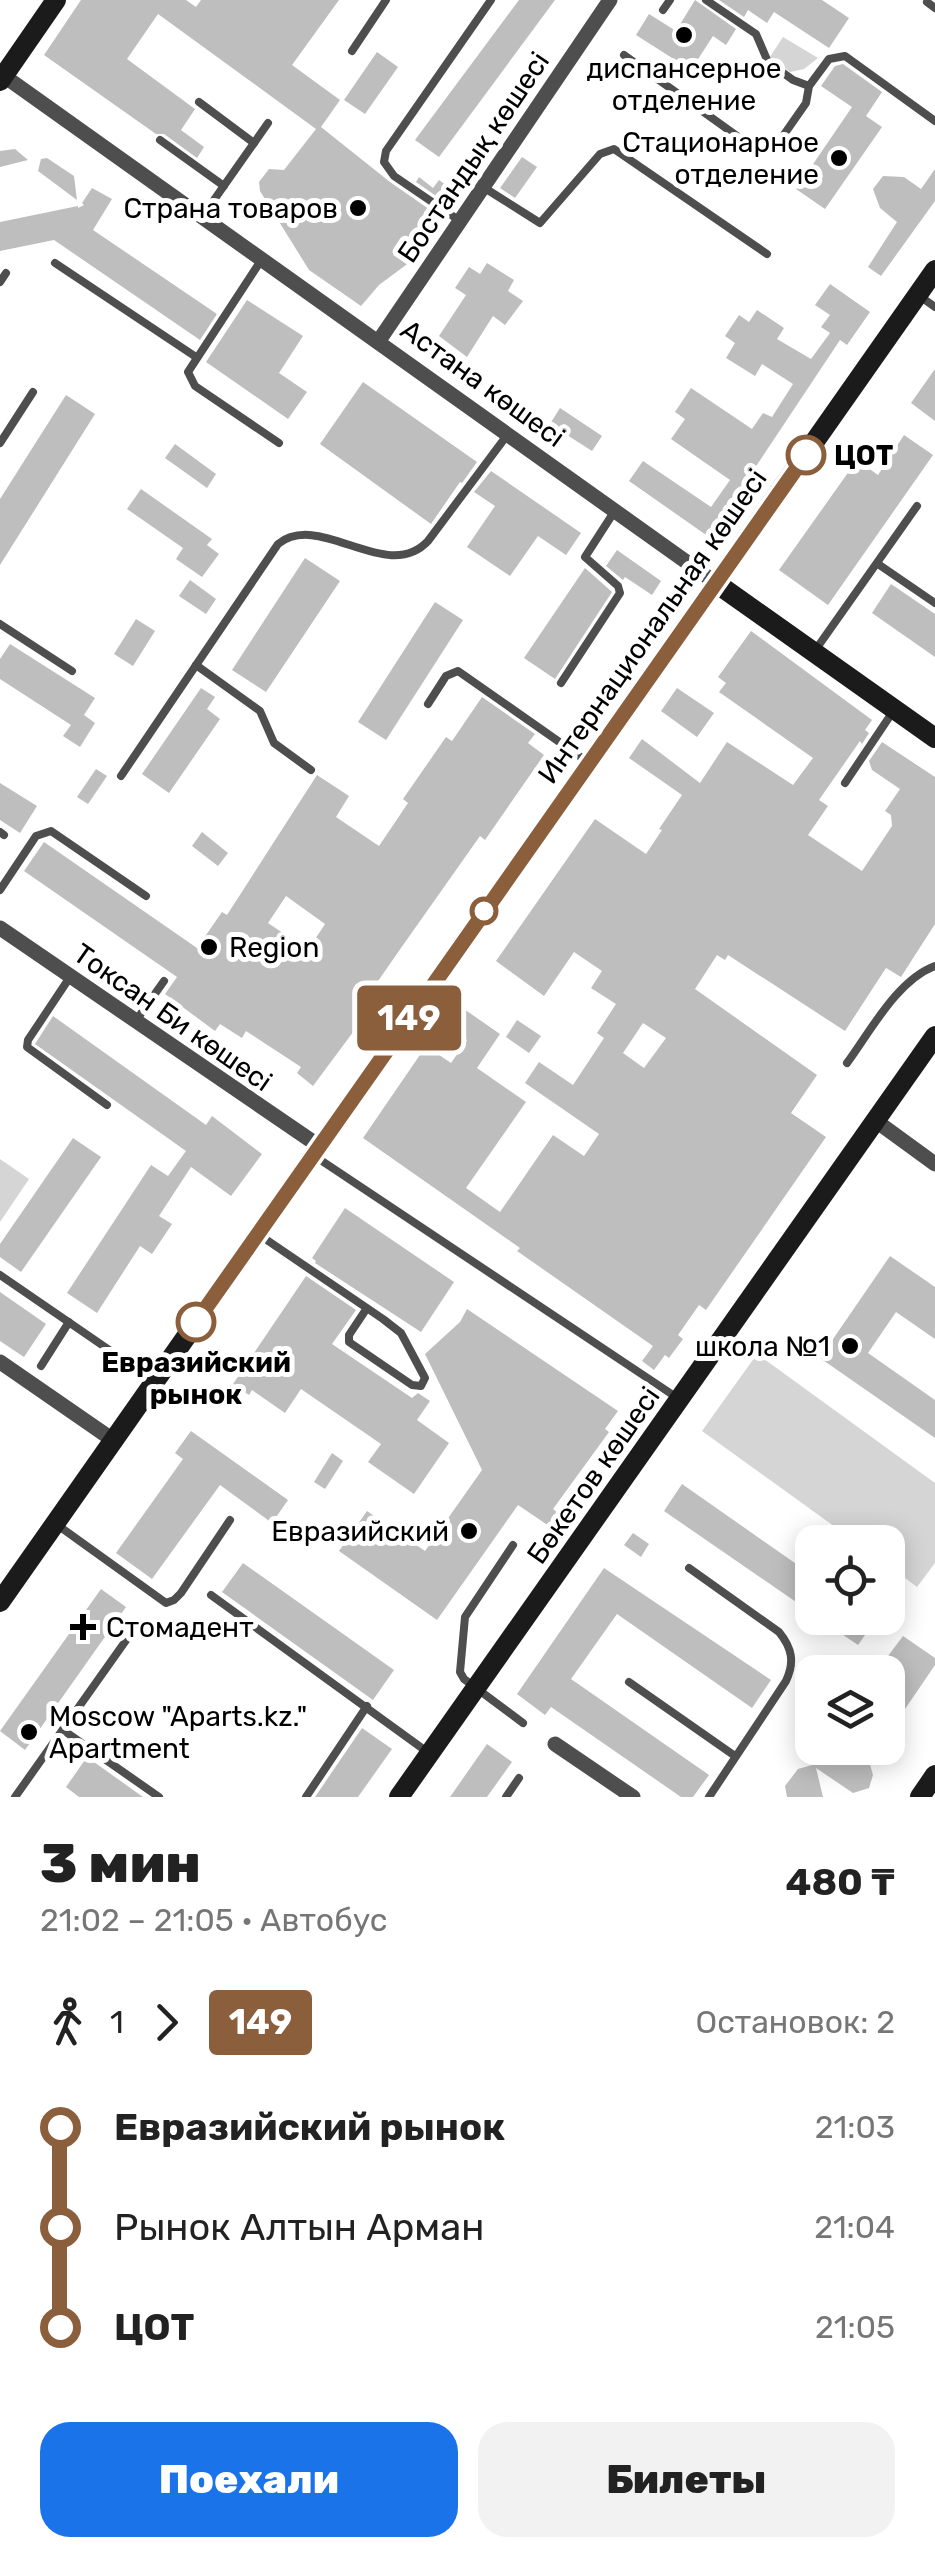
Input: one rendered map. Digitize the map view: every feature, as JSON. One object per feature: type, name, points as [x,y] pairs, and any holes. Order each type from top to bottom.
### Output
[{"type":"main road","points":[[1,77],[56,0]]},
{"type":"main road","name":"Интернациональная көшесі","points":[[0,1602],[588,762],[926,301],[935,270]]},
{"type":"main road","name":"Астана көшесі","points":[[716,583],[935,738]]},
{"type":"main road","name":"Бөкетов көшесі","points":[[400,1797],[935,1036]]},
{"type":"main road","points":[[920,1797],[935,1775]]},
{"type":"street","name":"Бостандық көшесі","points":[[378,342],[610,0]]},
{"type":"street","name":"Астана көшесі","points":[[1,77],[716,583]]},
{"type":"street","name":"Токсан Би көшесі","points":[[0,928],[316,1150]]},
{"type":"street","points":[[876,1121],[935,1164]]},
{"type":"street","points":[[0,1362],[113,1440]]},
{"type":"street","points":[[554,1744],[633,1797]]},
{"type":"lane","points":[[352,51],[386,0]]},
{"type":"lane","points":[[460,221],[394,176],[384,162],[386,152],[490,0]]},
{"type":"lane","points":[[664,10],[670,0]]},
{"type":"lane","points":[[706,0],[756,34],[768,62],[809,86]]},
{"type":"lane","points":[[624,54],[758,151],[776,146],[803,108],[809,86],[829,59],[844,56],[935,122]]},
{"type":"lane","points":[[199,102],[254,143]]},
{"type":"lane","points":[[202,216],[268,124]]},
{"type":"lane","points":[[160,140],[224,186]]},
{"type":"lane","points":[[483,187],[540,223],[600,154],[614,149],[767,254]]},
{"type":"lane","points":[[262,259],[188,372],[191,382],[279,443]]},
{"type":"lane","points":[[55,263],[196,357]]},
{"type":"lane","points":[[0,282],[6,274]]},
{"type":"lane","points":[[0,443],[33,392]]},
{"type":"lane","points":[[121,776],[278,544],[304,534],[391,555],[412,554],[428,542],[508,434]]},
{"type":"lane","points":[[814,652],[917,506]]},
{"type":"lane","points":[[561,684],[620,593],[618,586],[585,557],[614,512]]},
{"type":"lane","points":[[878,564],[935,604]]},
{"type":"lane","points":[[0,624],[72,671]]},
{"type":"lane","points":[[196,665],[260,711],[274,743],[312,770]]},
{"type":"lane","points":[[428,704],[446,676],[458,671],[588,762]]},
{"type":"lane","points":[[846,783],[895,709]]},
{"type":"lane","points":[[0,890],[36,836],[51,830],[146,896]]},
{"type":"lane","points":[[847,1064],[890,1005],[918,974],[935,966]]},
{"type":"lane","points":[[70,976],[27,1047],[107,1105]]},
{"type":"lane","points":[[135,1022],[164,980]]},
{"type":"lane","points":[[316,1150],[680,1399]]},
{"type":"lane","points":[[258,1234],[367,1308],[401,1334],[425,1378],[420,1386],[412,1385],[348,1340],[367,1308]]},
{"type":"lane","points":[[0,1275],[154,1381]]},
{"type":"lane","points":[[41,1366],[69,1322]]},
{"type":"lane","points":[[56,1524],[166,1603],[181,1593],[230,1520]]},
{"type":"lane","points":[[513,1545],[463,1622],[460,1672],[464,1680],[523,1723]]},
{"type":"lane","points":[[689,1568],[779,1632],[792,1655],[792,1669],[786,1680],[709,1797]]},
{"type":"lane","points":[[211,1595],[430,1754]]},
{"type":"lane","points":[[15,1797],[139,1622]]},
{"type":"lane","points":[[628,1682],[735,1756]]},
{"type":"lane","points":[[306,1797],[367,1706]]},
{"type":"lane","points":[[63,1730],[158,1797]]},
{"type":"lane","points":[[506,1797],[519,1778]]},
{"type":"shaded area","points":[[783,37],[818,58],[804,69],[790,72],[770,57]]},
{"type":"shaded area","points":[[0,1159],[29,1179],[0,1222]]},
{"type":"shaded area","points":[[757,1354],[935,1483],[935,1563],[917,1587],[905,1578],[905,1525],[832,1525],[702,1431]]},
{"type":"building","points":[[81,0],[186,0],[196,7],[201,0],[339,0],[292,65],[340,100],[321,127],[436,214],[418,256],[379,285],[361,306],[309,270],[260,191],[259,182],[269,169],[284,170],[316,129],[158,14],[127,59],[195,109],[181,130],[204,147],[197,158],[44,55]]},
{"type":"building","points":[[519,0],[555,0],[439,157],[415,140]]},
{"type":"building","name":"диспансерное отделение","points":[[695,0],[736,29],[726,45],[713,36],[691,70],[636,35],[649,14],[676,31]]},
{"type":"building","points":[[719,0],[822,0],[849,18],[829,48],[774,12],[767,23],[748,10],[744,17]]},
{"type":"building","points":[[377,52],[398,67],[365,114],[344,100]]},
{"type":"building","name":"Стационарное отделение","points":[[843,64],[882,92],[866,116],[882,127],[825,209],[796,189],[852,107],[821,86],[835,66]]},
{"type":"building","points":[[15,149],[28,160],[0,167],[0,151]]},
{"type":"building","points":[[522,157],[537,167],[515,198],[500,188]]},
{"type":"building","points":[[47,158],[74,176],[77,200],[38,171],[41,159]]},
{"type":"building","points":[[935,169],[935,201],[881,276],[868,267],[897,222],[880,208],[873,189],[883,176],[904,177],[921,189]]},
{"type":"building","points":[[419,177],[433,188],[439,180],[450,188],[442,200],[416,182]]},
{"type":"building","points":[[92,188],[112,199],[93,230],[217,314],[200,340],[54,240],[0,251],[0,222],[78,208],[84,205]]},
{"type":"building","points":[[487,263],[514,280],[508,291],[523,301],[505,325],[493,316],[467,357],[439,336],[466,295],[455,288],[469,267],[480,274]]},
{"type":"building","points":[[830,284],[870,312],[847,345],[840,340],[709,537],[629,481],[643,461],[711,507],[730,480],[671,439],[685,419],[675,412],[691,388],[752,429],[763,413],[772,417],[793,384],[762,364],[755,376],[726,358],[735,343],[725,336],[739,315],[749,322],[757,310],[784,328],[777,339],[811,359],[830,333],[821,327],[830,315],[815,305]]},
{"type":"building","points":[[247,300],[303,336],[279,373],[307,392],[288,419],[206,362]]},
{"type":"building","points":[[935,369],[935,421],[911,403]]},
{"type":"building","points":[[363,382],[477,462],[431,524],[320,444]]},
{"type":"building","points":[[66,395],[95,414],[0,565],[0,499]]},
{"type":"building","points":[[560,408],[602,436],[592,451],[550,424]]},
{"type":"building","points":[[904,435],[933,455],[828,605],[779,570],[857,460],[878,475]]},
{"type":"building","points":[[175,444],[216,474],[207,488],[165,458]]},
{"type":"building","points":[[491,471],[581,533],[566,555],[538,536],[510,576],[467,547],[495,506],[474,492]]},
{"type":"building","points":[[141,489],[212,539],[207,545],[219,554],[202,577],[176,559],[183,548],[127,509]]},
{"type":"building","points":[[617,550],[661,581],[652,595],[606,566]]},
{"type":"building","points":[[305,558],[340,581],[266,692],[232,670]]},
{"type":"building","points":[[585,568],[612,592],[555,679],[524,658]]},
{"type":"building","points":[[190,580],[216,599],[206,614],[179,596]]},
{"type":"building","points":[[891,584],[935,614],[935,657],[872,613]]},
{"type":"building","points":[[435,602],[463,620],[386,740],[358,722]]},
{"type":"building","points":[[136,619],[155,631],[133,666],[114,654]]},
{"type":"building","points":[[751,631],[872,720],[862,744],[860,741],[819,800],[828,806],[808,835],[862,871],[892,826],[891,815],[885,811],[900,789],[872,770],[869,761],[882,742],[935,777],[935,924],[901,977],[886,968],[845,1031],[728,955],[725,960],[717,955],[695,989],[817,1075],[791,1113],[826,1137],[706,1310],[699,1305],[678,1335],[683,1339],[654,1370],[642,1361],[653,1346],[363,1138],[426,1046],[451,1063],[467,1040],[450,1029],[464,1009],[500,1034],[477,1068],[526,1102],[466,1188],[500,1212],[553,1135],[584,1156],[599,1134],[525,1083],[539,1062],[573,1085],[604,1038],[597,1033],[616,1004],[591,988],[602,971],[574,952],[544,996],[496,961],[595,819],[646,854],[662,830],[659,829],[682,795],[629,758],[642,739],[700,783],[727,742],[793,785],[813,758],[719,692],[726,683],[718,677]],"holes":[[[643,1023],[666,1038],[644,1068],[623,1053]]]},
{"type":"building","points":[[10,644],[95,698],[84,715],[95,723],[80,747],[63,736],[71,725],[0,679],[0,659]]},
{"type":"building","points":[[201,688],[215,697],[207,709],[220,719],[169,793],[142,774]]},
{"type":"building","points":[[677,688],[714,713],[697,737],[661,711]]},
{"type":"building","points":[[482,697],[535,734],[528,743],[544,755],[485,840],[480,836],[401,948],[360,1007],[368,1012],[313,1086],[297,1073],[301,1067],[246,1031],[242,1038],[220,1024],[215,1031],[165,994],[177,977],[24,871],[44,842],[197,948],[222,912],[227,915],[317,775],[349,796],[336,817],[379,846],[408,803],[403,799],[446,737],[452,741]],"holes":[[[286,896],[325,924],[308,950],[268,923]]]},
{"type":"building","points":[[96,769],[107,776],[88,804],[77,797]]},
{"type":"building","points":[[0,783],[37,806],[20,833],[0,820]]},
{"type":"building","points":[[202,832],[228,853],[218,866],[192,846]]},
{"type":"building","points":[[53,1016],[206,1125],[212,1116],[262,1154],[231,1196],[191,1167],[159,1216],[172,1224],[152,1254],[140,1246],[97,1313],[67,1293],[151,1165],[168,1176],[186,1151],[35,1044]]},
{"type":"building","points":[[517,1020],[541,1036],[529,1053],[506,1037]]},
{"type":"building","points":[[73,1138],[101,1157],[21,1272],[0,1257],[0,1244]]},
{"type":"building","points":[[345,1208],[454,1282],[421,1332],[315,1263],[312,1258]]},
{"type":"building","name":"школа №1","points":[[890,1256],[935,1287],[935,1339],[896,1312],[868,1353],[935,1400],[935,1438],[820,1358]]},
{"type":"building","points":[[306,1276],[356,1310],[332,1344],[412,1398],[418,1393],[430,1401],[417,1420],[449,1443],[414,1494],[368,1462],[381,1444],[301,1389],[285,1413],[252,1390],[249,1395],[233,1384]]},
{"type":"building","points":[[0,1292],[46,1324],[24,1357],[0,1341]]},
{"type":"building","points":[[467,1309],[618,1411],[605,1429],[609,1432],[553,1509],[558,1513],[549,1526],[518,1505],[437,1620],[339,1551],[367,1511],[425,1551],[482,1470],[425,1354],[460,1322]]},
{"type":"building","points":[[191,1431],[288,1500],[272,1523],[220,1485],[152,1579],[116,1553],[183,1459],[175,1453]]},
{"type":"building","points":[[332,1453],[343,1461],[325,1489],[314,1482]]},
{"type":"building","points":[[682,1484],[795,1563],[795,1601],[664,1511]]},
{"type":"building","points":[[633,1533],[649,1544],[641,1557],[624,1545]]},
{"type":"building","points":[[243,1563],[394,1670],[373,1700],[222,1592]]},
{"type":"building","points":[[604,1568],[771,1680],[752,1708],[617,1614],[571,1679],[709,1775],[693,1797],[681,1797],[551,1707],[545,1715],[517,1694]]},
{"type":"building","points":[[101,1589],[126,1607],[25,1750],[0,1731]]},
{"type":"building","points":[[843,1635],[865,1635],[858,1645]]},
{"type":"building","points":[[903,1636],[935,1658],[935,1665],[905,1709],[905,1655],[889,1655]]},
{"type":"building","points":[[362,1728],[392,1749],[358,1797],[315,1797]]},
{"type":"building","points":[[487,1744],[512,1762],[487,1797],[450,1797]]},
{"type":"building","points":[[87,1757],[143,1797],[79,1797],[66,1787]]},
{"type":"building","points":[[812,1765],[870,1765],[873,1775],[869,1788],[853,1793],[816,1768],[823,1797],[787,1797],[785,1786],[798,1769]]},
{"type":"bus line","name":"149","points":[[196,1322],[806,455]]},
{"type":"place","name":"диспансерное отделение","points":[[684,35]]},
{"type":"place","name":"Стационарное отделение","points":[[839,158]]},
{"type":"place","name":"Страна товаров","points":[[358,208]]},
{"type":"place","name":"ЦОТ","points":[[806,455]]},
{"type":"place","name":"Region","points":[[209,947]]},
{"type":"place","name":"Евразийский рынок","points":[[196,1322]]},
{"type":"place","name":"школа №1","points":[[850,1346]]},
{"type":"place","name":"Евразийский","points":[[469,1531]]},
{"type":"place","name":"Стомадент","points":[[83,1627]]},
{"type":"place","name":"Moscow \"Aparts.kz.\" Apartment","points":[[29,1732]]}]
